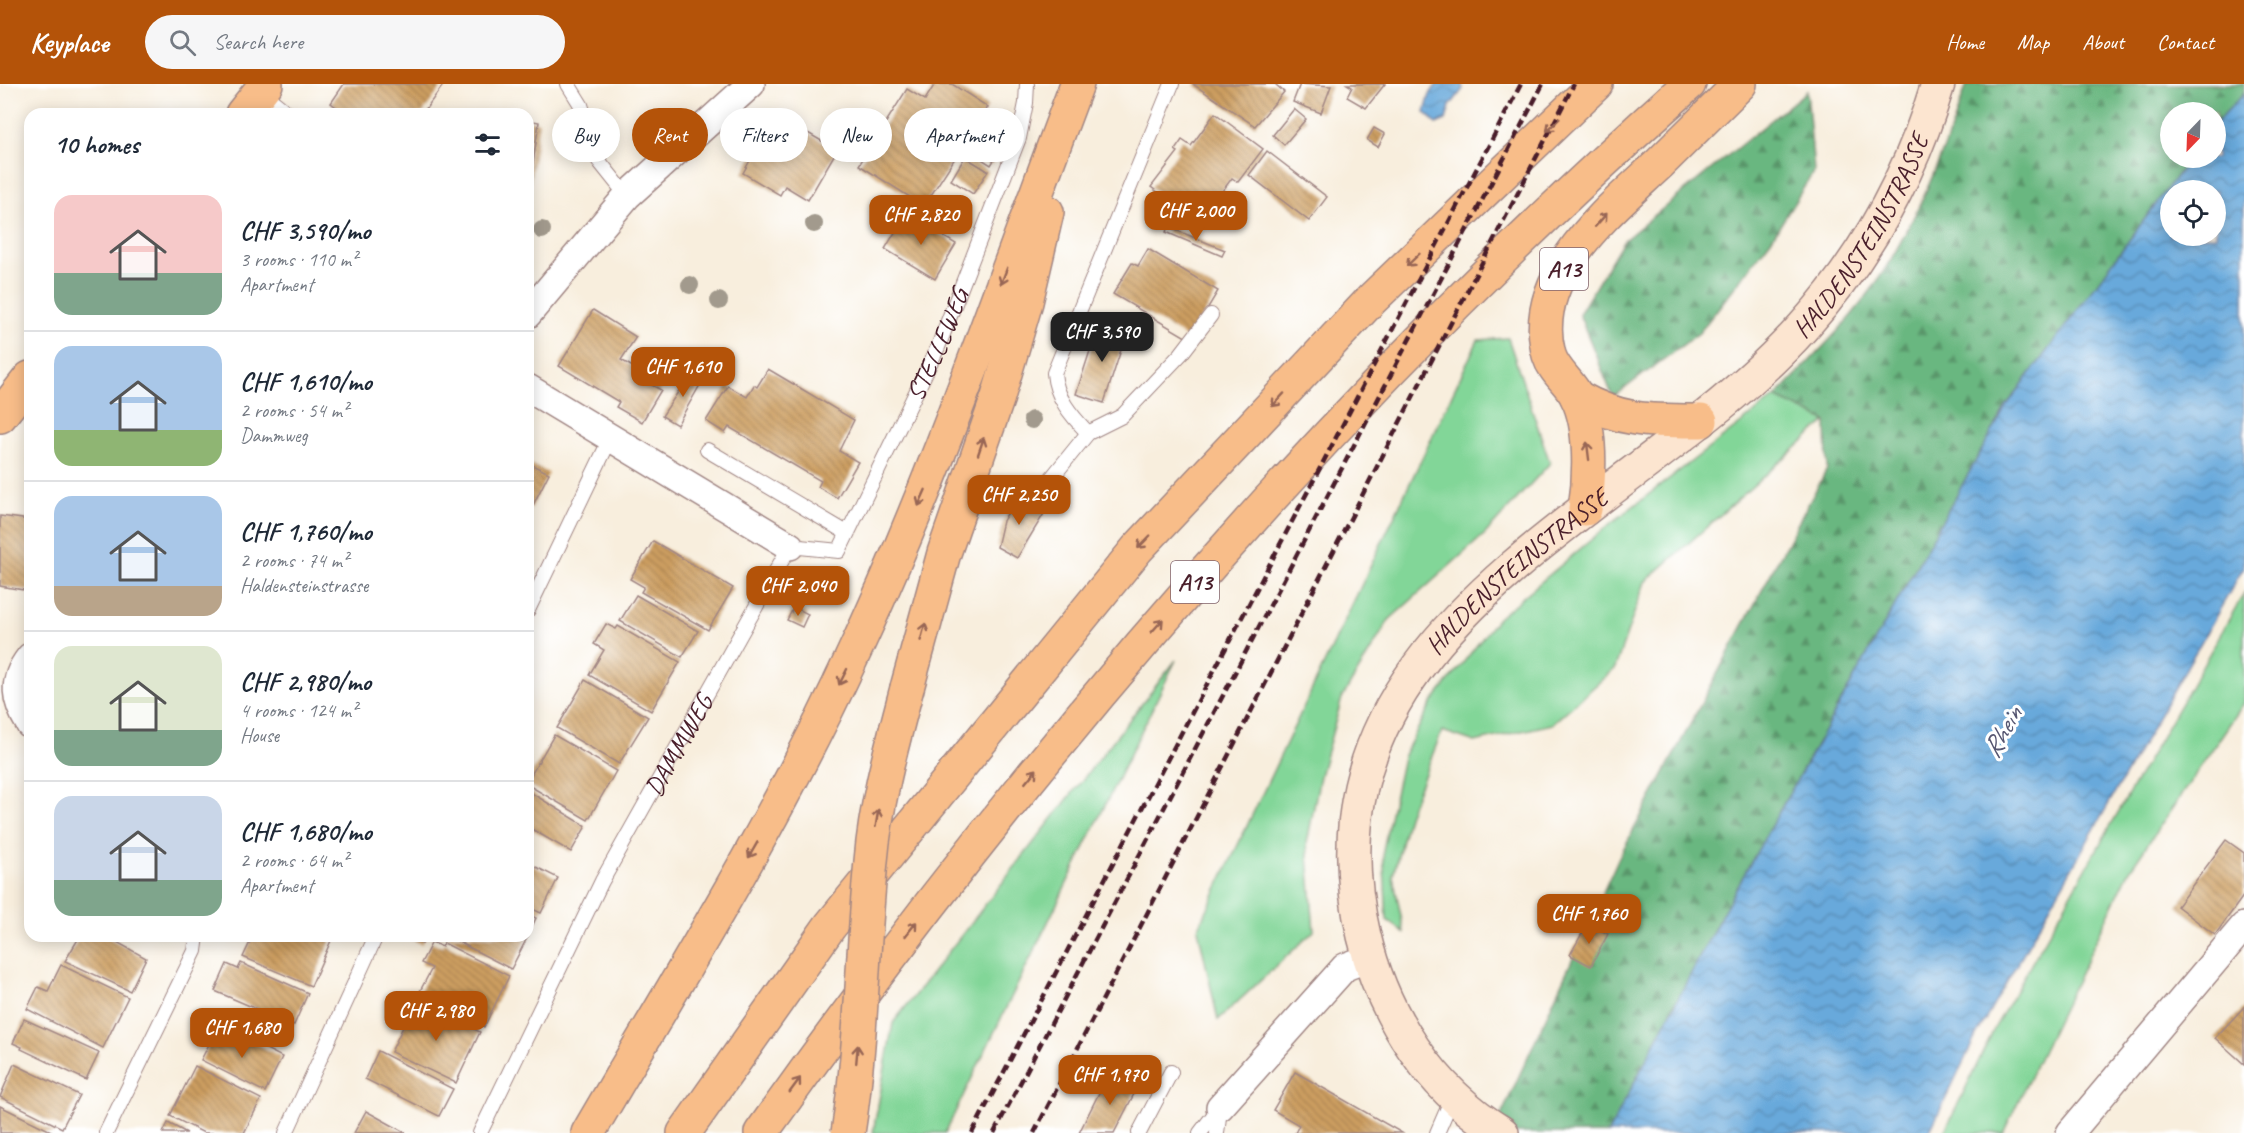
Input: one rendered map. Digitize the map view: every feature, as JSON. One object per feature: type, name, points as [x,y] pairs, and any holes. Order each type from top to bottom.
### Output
[{"type":"main road","points":[[588,1133],[778,805],[851,659],[943,448],[973,371],[998,293],[1077,84],[1026,302],[998,397],[944,553],[907,688],[878,811],[871,860],[858,1045],[848,1133]]},
{"type":"main road","name":"A13","points":[[684,1133],[830,926],[931,799],[1137,549],[1372,299],[1596,84]]},
{"type":"main road","name":"A13","points":[[761,1133],[920,917],[1013,797],[1151,632],[1238,534],[1428,332],[1689,84]]},
{"type":"main road","name":"A13","points":[[1585,510],[1589,484],[1589,456],[1577,397],[1550,359],[1545,339],[1544,322],[1556,282],[1604,216],[1740,84]]},
{"type":"main road","points":[[0,416],[24,386]]},
{"type":"main road","name":"A13","points":[[1577,397],[1601,411],[1624,418],[1645,421],[1701,421]]},
{"type":"street","name":"HALDENSTEINSTRASSE","points":[[1495,1129],[1453,1096],[1416,1053],[1394,1017],[1369,958],[1355,890],[1353,837],[1363,782],[1376,741],[1391,708],[1411,675],[1469,605],[1526,554],[1701,421],[1755,375],[1803,327],[1843,277],[1891,202],[1910,161],[1938,84]]},
{"type":"street","points":[[534,307],[627,196],[744,86]]},
{"type":"street","points":[[534,392],[790,546]]},
{"type":"street","points":[[24,668],[18,678],[16,695],[24,712]]},
{"type":"street","points":[[2070,1133],[2244,926]]},
{"type":"street","points":[[1219,1120],[1345,967],[1369,958]]},
{"type":"lane","points":[[568,84],[581,105],[598,161],[627,196]]},
{"type":"lane","name":"STELLEWEG","points":[[790,546],[839,550],[938,347],[1019,138],[1027,84]]},
{"type":"lane","points":[[1088,433],[1069,412],[1055,388],[1054,373],[1172,84]]},
{"type":"lane","points":[[256,96],[278,108]]},
{"type":"lane","points":[[1041,491],[1088,433],[1122,416],[1181,354],[1211,315]]},
{"type":"lane","points":[[534,597],[610,438]]},
{"type":"lane","points":[[707,450],[847,533]]},
{"type":"lane","name":"DAMMWEG","points":[[480,1133],[602,881],[790,546]]},
{"type":"lane","points":[[106,1133],[195,951],[196,942]]},
{"type":"lane","points":[[286,1133],[373,942]]},
{"type":"lane","points":[[1139,1133],[1170,1072]]},
{"type":"lane","points":[[1437,1133],[1453,1096]]},
{"type":"lane","points":[[1200,1133],[1219,1120]]},
{"type":"green space","points":[[1967,84],[2244,84],[2244,93],[2226,112],[2226,102],[2160,102],[2160,168],[2183,168],[2174,180],[2160,180],[2160,198],[2007,405],[1722,914],[1608,1133],[1493,1133],[1619,857],[1827,469],[1826,421],[1775,397],[1855,311],[1878,280],[1918,209],[1949,135]]},
{"type":"green space","points":[[1807,91],[1814,171],[1771,240],[1699,333],[1613,397],[1579,314],[1623,241]]},
{"type":"green space","points":[[1508,338],[1550,463],[1485,534],[1389,620],[1342,698],[1320,776],[1307,843],[1314,931],[1218,1020],[1198,929],[1478,340]]},
{"type":"green space","points":[[1775,397],[1826,421],[1645,582],[1615,668],[1552,724],[1475,742],[1442,731],[1408,816],[1393,876],[1404,932],[1387,920],[1383,850],[1403,757],[1431,704],[1498,618],[1605,528]]},
{"type":"green space","points":[[2244,593],[2244,703],[2130,870],[2003,1133],[1944,1133],[1995,1027]]},
{"type":"green space","points":[[1176,660],[945,1133],[873,1133],[893,1023]]},
{"type":"water","points":[[1437,84],[1462,84],[1463,89],[1450,106],[1446,120],[1436,124],[1425,112],[1430,94]]},
{"type":"water","name":"Rhein","points":[[2244,93],[2244,567],[1976,1036],[1929,1133],[1608,1133],[1722,914],[2007,405],[2160,198],[2160,246],[2226,246],[2226,180],[2174,180],[2183,168],[2226,168],[2226,112]]},
{"type":"building","points":[[344,84],[444,84],[426,108],[335,108],[331,103]]},
{"type":"building","points":[[935,84],[952,84],[988,107],[904,108],[904,162],[952,162],[924,206],[859,165],[861,162],[892,162],[892,113],[907,89],[925,100]]},
{"type":"building","points":[[1193,84],[1275,84],[1284,92],[1255,126]]},
{"type":"building","points":[[1300,84],[1331,86],[1321,113],[1293,102]]},
{"type":"building","points":[[1347,84],[1385,84],[1366,108],[1347,97],[1352,87]]},
{"type":"building","points":[[1294,109],[1306,119],[1284,145],[1273,135]]},
{"type":"building","points":[[1215,113],[1263,149],[1238,182],[1232,178],[1206,213],[1181,195],[1174,204],[1151,187],[1178,152],[1175,150],[1182,140],[1191,146]]},
{"type":"building","points":[[534,121],[539,122],[534,156]]},
{"type":"building","points":[[1374,128],[1385,134],[1378,147],[1367,140]]},
{"type":"building","points":[[808,133],[820,140],[820,162],[830,162],[808,200],[785,186],[780,195],[743,173],[749,162],[808,162]]},
{"type":"building","points":[[1267,151],[1327,197],[1309,221],[1249,175]]},
{"type":"building","points":[[962,162],[973,162],[988,171],[973,194],[951,180]]},
{"type":"building","points":[[906,214],[956,244],[935,279],[885,249]]},
{"type":"building","points":[[1168,227],[1225,250],[1222,256],[1166,232]]},
{"type":"building","points":[[1148,249],[1218,291],[1189,339],[1113,294],[1132,263],[1138,266]]},
{"type":"building","points":[[593,310],[636,337],[621,360],[638,370],[635,376],[661,390],[642,422],[616,407],[619,402],[559,366]]},
{"type":"building","points":[[1099,323],[1127,331],[1104,403],[1076,394]]},
{"type":"building","points":[[768,369],[854,420],[839,451],[858,462],[837,498],[818,487],[821,481],[729,427],[725,433],[706,421],[728,386],[747,397],[754,385],[757,387]]},
{"type":"building","points":[[692,371],[704,378],[677,425],[662,416]]},
{"type":"building","points":[[534,466],[549,473],[534,503]]},
{"type":"building","points":[[1018,495],[1045,512],[1017,558],[997,547],[1003,521]]},
{"type":"building","points":[[0,516],[24,519],[24,590],[0,586]]},
{"type":"building","points":[[653,541],[733,588],[708,630],[641,592],[644,587],[630,579]]},
{"type":"building","points":[[636,595],[698,631],[682,657],[620,621]]},
{"type":"building","points":[[794,607],[808,614],[802,627],[787,620]]},
{"type":"building","points":[[606,624],[616,629],[618,626],[680,662],[651,711],[589,675],[604,650],[594,644]]},
{"type":"building","points":[[585,680],[648,717],[619,764],[557,728]]},
{"type":"building","points":[[554,735],[616,771],[588,820],[534,788],[534,770]]},
{"type":"building","points":[[534,795],[586,826],[571,852],[534,830]]},
{"type":"building","points":[[2226,840],[2244,853],[2244,895],[2215,935],[2177,906]]},
{"type":"building","points":[[534,866],[558,878],[541,913],[534,910]]},
{"type":"building","points":[[1588,923],[1608,934],[1591,966],[1570,955]]},
{"type":"building","points":[[76,942],[117,942],[146,958],[130,991],[65,961]]},
{"type":"building","points":[[250,942],[330,942],[311,986],[243,957]]},
{"type":"building","points":[[432,942],[442,947],[444,943],[509,976],[484,1027],[418,995],[432,968],[421,963]]},
{"type":"building","points":[[459,942],[525,942],[511,969]]},
{"type":"building","points":[[241,963],[308,993],[294,1025],[215,991],[227,964],[238,969]]},
{"type":"building","points":[[61,965],[128,997],[103,1048],[27,1009],[38,987],[48,991]]},
{"type":"building","points":[[416,1000],[480,1032],[456,1083],[391,1052]]},
{"type":"building","points":[[2244,1007],[2244,1064],[2215,1038]]},
{"type":"building","points":[[24,1019],[99,1053],[86,1080],[13,1043]]},
{"type":"building","points":[[219,1025],[282,1057],[265,1092],[201,1060]]},
{"type":"building","points":[[378,1051],[453,1089],[439,1116],[365,1079]]},
{"type":"building","points":[[14,1064],[79,1095],[62,1128],[0,1097]]},
{"type":"building","points":[[195,1066],[261,1099],[244,1133],[204,1133],[170,1116]]},
{"type":"building","points":[[1110,1071],[1138,1086],[1114,1133],[1079,1133]]},
{"type":"building","points":[[1295,1072],[1402,1133],[1295,1133],[1299,1125],[1273,1110]]},
{"type":"building","points":[[0,1106],[55,1133],[0,1133]]},
{"type":"building","points":[[366,1111],[406,1133],[354,1133]]},
{"type":"building","points":[[168,1123],[187,1133],[163,1133]]},
{"type":"railway","points":[[972,1133],[1521,84]]},
{"type":"railway","points":[[994,1133],[1543,84]]},
{"type":"railway","points":[[1034,1133],[1574,84]]}]
